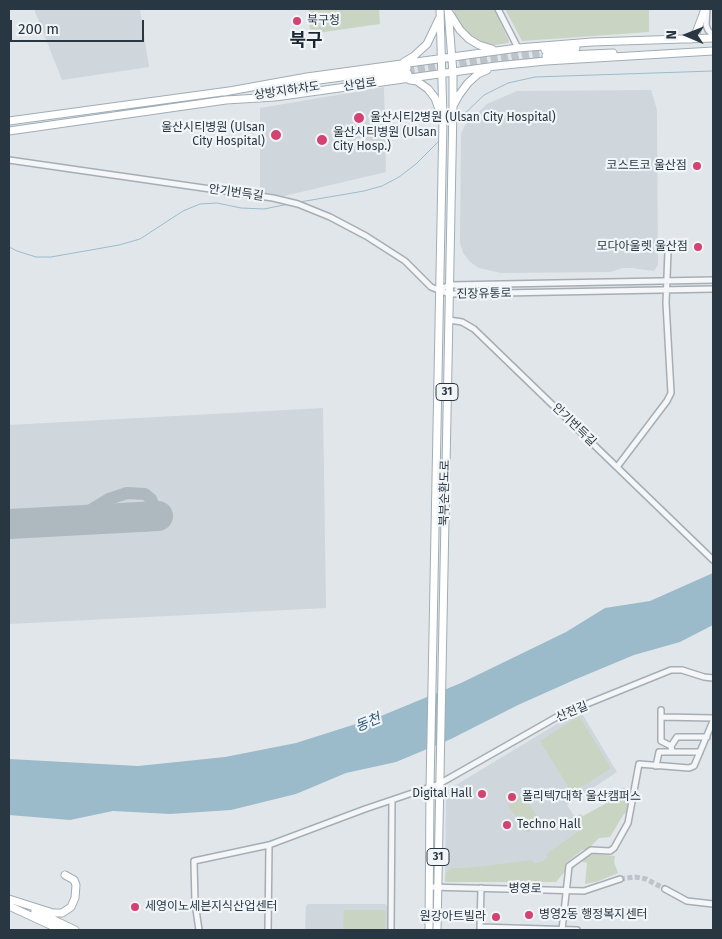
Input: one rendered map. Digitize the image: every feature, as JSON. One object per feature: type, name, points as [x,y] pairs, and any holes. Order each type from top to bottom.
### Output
[{"type":"main road","points":[[448,9],[460,30],[474,43],[486,48],[502,50]]},
{"type":"main road","name":"북부순환도로","points":[[437,930],[453,109],[453,73],[448,9]]},
{"type":"main road","points":[[691,39],[696,33],[706,9]]},
{"type":"main road","points":[[399,64],[414,56],[427,44],[432,37],[440,12]]},
{"type":"main road","name":"31","points":[[440,12],[442,58]]},
{"type":"main road","name":"산업로","points":[[224,92],[307,77],[518,48],[584,43],[713,39]]},
{"type":"main road","name":"산업로","points":[[713,39],[546,53],[713,50]]},
{"type":"main road","name":"산업로","points":[[9,121],[224,92],[407,74],[453,73],[496,66],[563,60],[713,50]]},
{"type":"main road","name":"북부순환도로","points":[[428,930],[443,121],[442,58]]},
{"type":"main road","points":[[453,109],[462,89],[473,78],[496,66]]},
{"type":"main road","name":"산업로","points":[[9,131],[226,100],[276,96],[407,74]]},
{"type":"main road","points":[[407,74],[428,88],[435,98],[443,121]]},
{"type":"main road","points":[[9,900],[53,913],[62,913],[71,907],[76,898],[74,880],[65,875]]},
{"type":"main road","points":[[9,900],[75,930]]},
{"type":"main road","points":[[9,906],[61,930]]},
{"type":"street","points":[[498,9],[518,48]]},
{"type":"street","points":[[706,9],[706,26],[713,39]]},
{"type":"street","name":"안기번득길","points":[[9,160],[273,198],[312,209],[347,225],[379,244],[405,262],[431,287],[440,289]]},
{"type":"street","points":[[617,467],[671,393],[667,290],[668,251]]},
{"type":"street","name":"진장유통로","points":[[440,289],[450,285],[713,280]]},
{"type":"street","name":"진장유통로","points":[[440,289],[450,294],[713,288]]},
{"type":"street","name":"안기번득길","points":[[449,320],[462,322],[474,329],[713,560]]},
{"type":"street","name":"산전길","points":[[199,930],[196,911],[194,861],[269,846],[392,800],[430,788],[562,714],[670,670],[682,670],[713,678]]},
{"type":"street","points":[[661,710],[661,740],[672,749]]},
{"type":"street","points":[[562,930],[568,868],[570,864],[591,850],[610,851],[614,848],[628,824],[639,764],[689,768],[694,766],[713,719],[661,717]]},
{"type":"street","points":[[672,749],[677,737],[706,737]]},
{"type":"street","points":[[656,766],[659,752],[672,749],[700,752]]},
{"type":"street","points":[[391,930],[392,800]]},
{"type":"street","points":[[268,930],[269,846]]},
{"type":"street","name":"병영로","points":[[429,888],[588,890],[620,878]]},
{"type":"street","points":[[481,888],[480,929],[577,930]]},
{"type":"street","points":[[664,889],[687,900],[713,904]]},
{"type":"shaded area","points":[[34,9],[140,9],[149,67],[62,80]]},
{"type":"shaded area","name":"울산시티병원 (Ulsan City Hosp.)","points":[[384,87],[386,172],[284,196],[260,192],[260,108]]},
{"type":"shaded area","points":[[651,90],[657,110],[658,265],[654,271],[623,268],[610,272],[501,273],[479,268],[470,262],[463,253],[460,243],[461,134],[465,125],[487,104],[517,91]]},
{"type":"shaded area","points":[[323,408],[326,608],[9,624],[9,425]]},
{"type":"shaded area","name":"폴리텍7대학 울산캠퍼스","points":[[580,710],[617,772],[567,805],[583,829],[548,858],[528,881],[445,882],[446,791]]},
{"type":"shaded area","points":[[308,904],[385,904],[388,907],[387,930],[305,930],[306,906]]},
{"type":"green space","points":[[309,9],[379,9],[380,24],[310,34]]},
{"type":"green space","points":[[454,9],[494,9],[509,41],[508,43],[495,45],[480,43],[464,30],[455,16]]},
{"type":"green space","points":[[505,9],[649,9],[649,32],[522,41]]},
{"type":"green space","points":[[579,716],[611,768],[572,793],[540,741]]},
{"type":"green space","points":[[623,788],[627,788],[633,793],[629,811],[624,814],[610,837],[599,838],[588,849],[582,850],[566,863],[566,870],[556,882],[445,882],[446,873],[453,868],[532,860],[534,863],[538,863],[548,858],[546,854],[582,829],[576,817],[580,814],[583,816],[623,794]]},
{"type":"green space","points":[[524,795],[541,823],[527,833],[508,805]]},
{"type":"green space","points":[[585,853],[615,856],[614,862],[618,873],[596,882],[585,884],[587,863],[577,860]]},
{"type":"green space","points":[[344,910],[386,911],[385,930],[343,930]]},
{"type":"water","name":"동천","points":[[713,573],[713,625],[680,642],[634,655],[574,680],[518,705],[451,739],[396,762],[346,773],[296,794],[231,810],[170,814],[113,811],[70,820],[9,815],[9,759],[138,766],[225,757],[296,743],[381,716],[461,683],[566,632],[605,608],[650,601]]},
{"type":"waterway","points":[[456,122],[484,95],[508,83],[535,77],[713,71]]},
{"type":"waterway","points":[[300,202],[382,186],[399,177],[416,164],[440,140]]},
{"type":"waterway","points":[[9,247],[36,257],[51,257],[119,245],[140,239],[183,211],[200,204],[217,203],[241,208],[264,209],[289,204]]},
{"type":"taxiway","points":[[61,521],[76,519],[109,499],[127,493],[145,494],[151,499],[154,506],[154,516],[147,525],[142,526],[94,519]]},
{"type":"runway","points":[[9,524],[158,516]]},
{"type":"tunnel","points":[[407,68],[545,50]]},
{"type":"tunnel","points":[[408,74],[546,56]]},
{"type":"tunnel","points":[[620,879],[635,877],[646,879],[665,889]]},
{"type":"place","name":"북구청","points":[[297,21]]},
{"type":"place","name":"울산시티2병원 (Ulsan City Hospital)","points":[[359,118]]},
{"type":"place","name":"울산시티병원 (Ulsan City Hospital)","points":[[276,135]]},
{"type":"place","name":"울산시티병원 (Ulsan City Hosp.)","points":[[322,140]]},
{"type":"place","name":"코스트코 울산점","points":[[697,166]]},
{"type":"place","name":"모다아울렛 울산점","points":[[698,247]]},
{"type":"place","name":"Digital Hall","points":[[482,794]]},
{"type":"place","name":"폴리텍7대학 울산캠퍼스","points":[[512,797]]},
{"type":"place","name":"Techno Hall","points":[[507,825]]},
{"type":"place","name":"세영이노세븐지식산업센터","points":[[135,907]]},
{"type":"place","name":"병영2동 행정복지센터","points":[[529,915]]},
{"type":"place","name":"원강아트빌라","points":[[496,917]]},
{"type":"district","name":"북구","points":[[306,41]]}]
